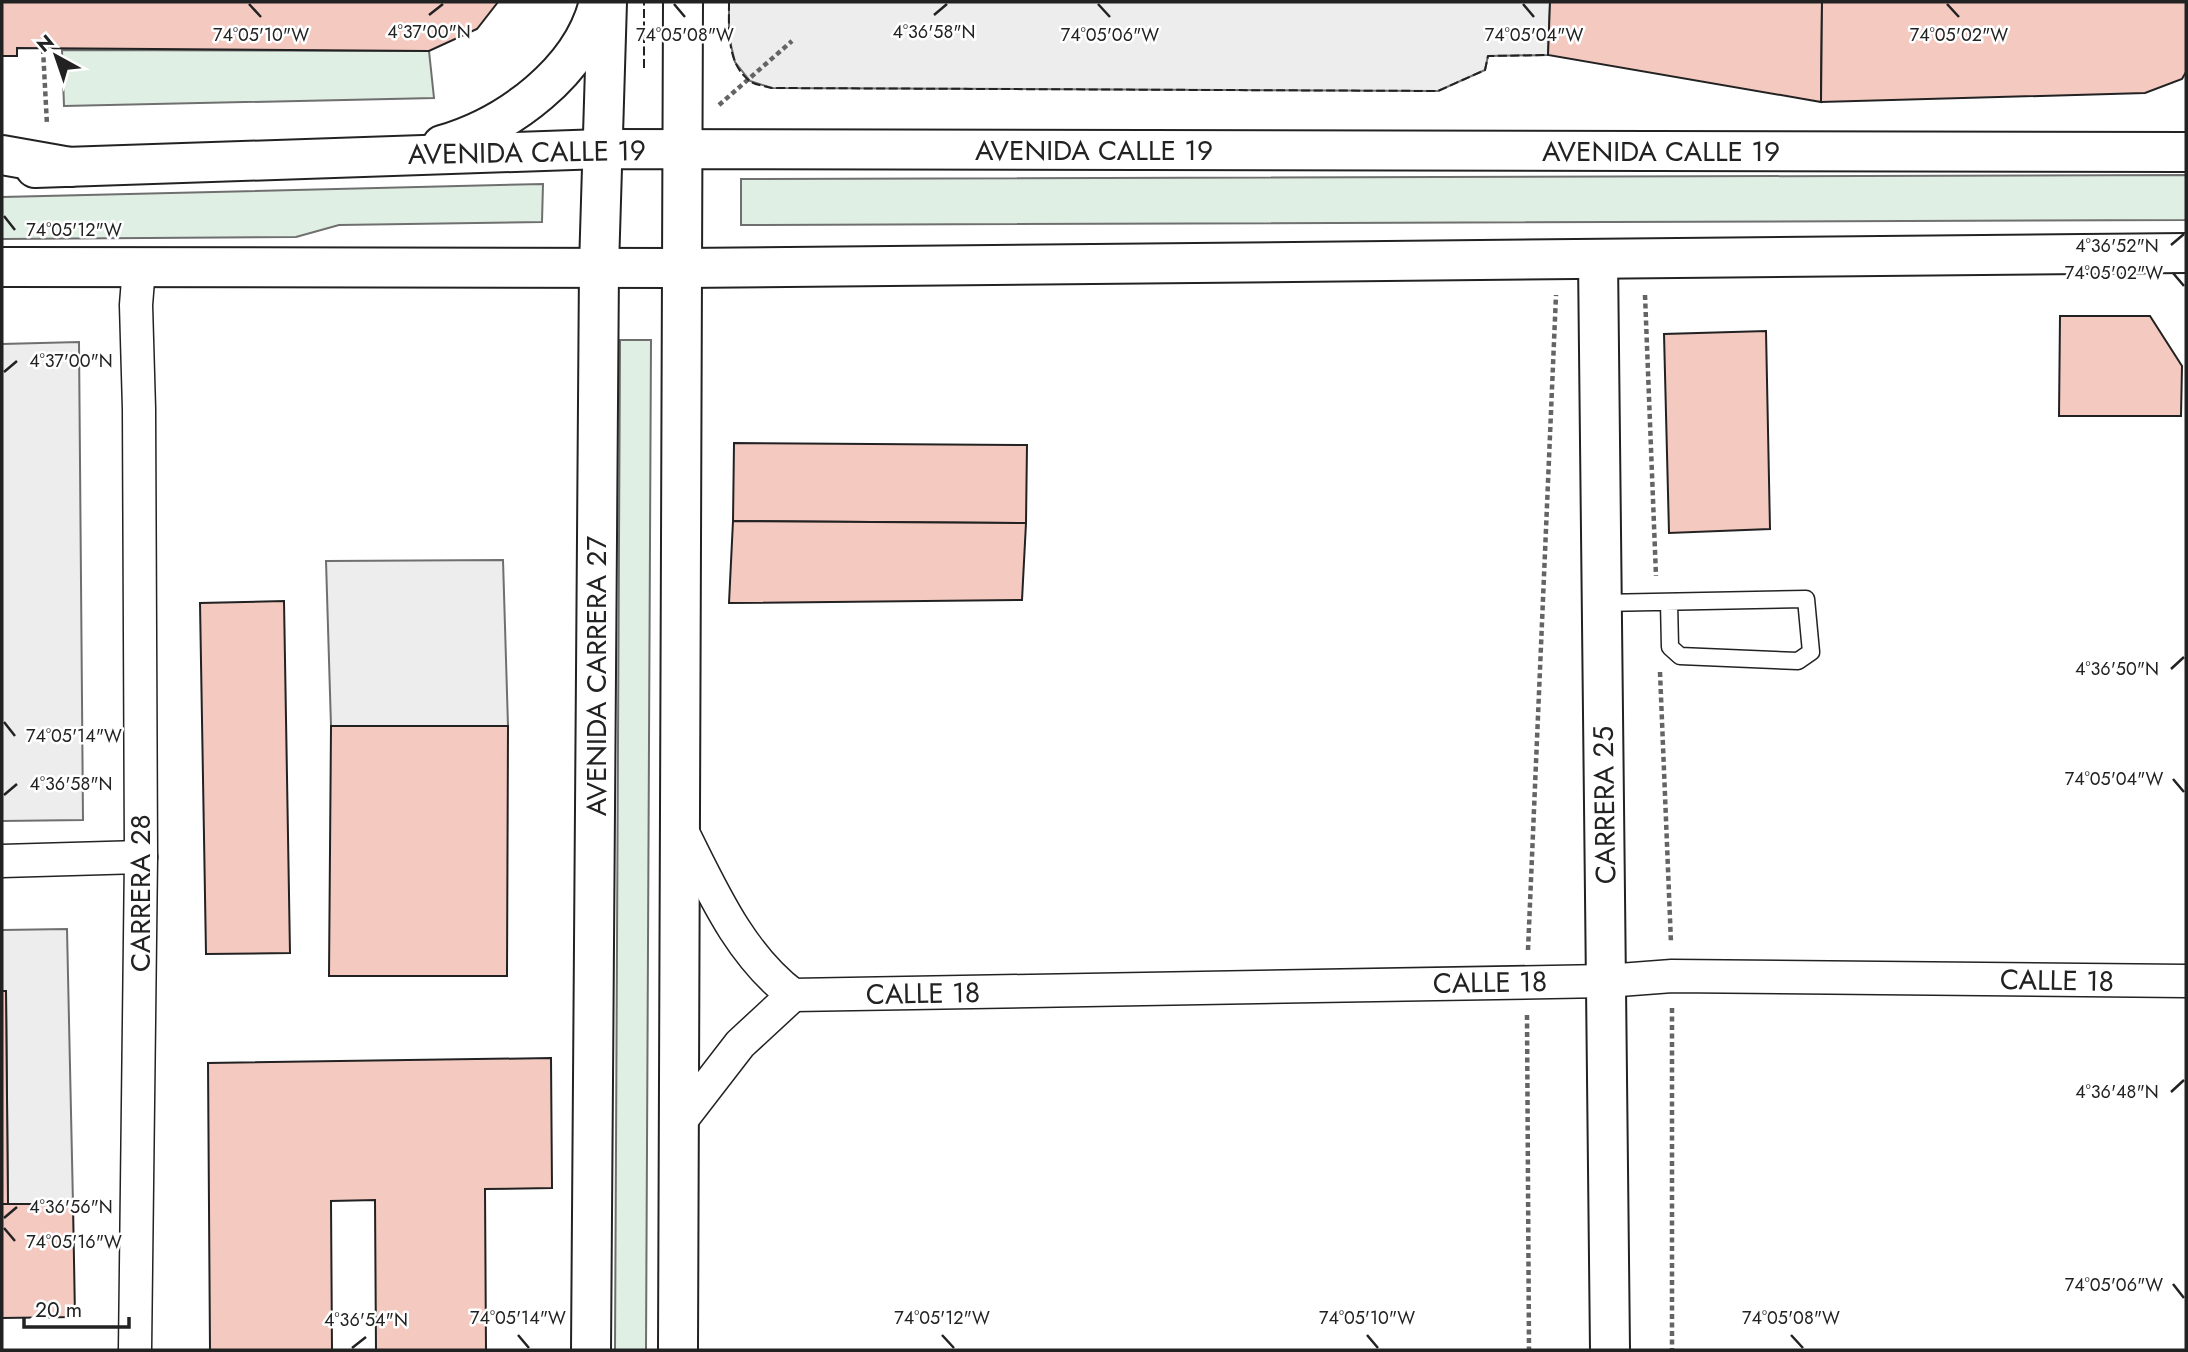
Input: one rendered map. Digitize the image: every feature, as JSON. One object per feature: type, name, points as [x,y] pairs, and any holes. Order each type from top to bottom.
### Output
[{"type":"main road","points":[[407,155],[471,134],[501,119],[539,92],[582,43],[599,2]]},
{"type":"main road","name":"AVENIDA CARRERA 27","points":[[591,1350],[599,267],[607,2]]},
{"type":"main road","points":[[678,1350],[683,2]]},
{"type":"main road","name":"AVENIDA CALLE 19","points":[[2,169],[602,149],[2186,152]]},
{"type":"main road","points":[[2,155],[60,165]]},
{"type":"main road","points":[[2,267],[684,268],[2186,253]]},
{"type":"main road","name":"CARRERA 25","points":[[1598,259],[1610,1350]]},
{"type":"street","name":"CARRERA 28","points":[[135,1350],[141,858],[136,305],[139,267]]},
{"type":"street","points":[[679,1123],[740,1044],[793,996],[774,981],[735,930],[680,827]]},
{"type":"street","points":[[2,861],[141,858]]},
{"type":"street","name":"CALLE 18","points":[[793,996],[1606,981],[1672,976],[2186,981]]},
{"type":"lane","points":[[1602,603],[1806,599],[1811,652],[1798,661],[1679,656],[1670,647],[1669,602]]},
{"type":"path","points":[[717,107],[792,41]]},
{"type":"path","points":[[43,49],[60,165]]},
{"type":"path","points":[[1529,1350],[1527,982],[1558,259]]},
{"type":"path","points":[[1672,976],[1672,1350]]},
{"type":"green space","points":[[62,50],[429,51],[434,98],[64,106]]},
{"type":"green space","points":[[2186,175],[2186,220],[741,225],[741,179]]},
{"type":"green space","points":[[543,184],[542,222],[339,225],[296,237],[2,239],[2,197]]},
{"type":"green space","points":[[620,340],[651,340],[646,1350],[615,1350]]},
{"type":"shaded area","points":[[729,2],[1550,2],[1548,55],[1488,56],[1485,70],[1438,91],[772,88],[750,81],[735,62],[729,37]]},
{"type":"shaded area","points":[[79,342],[83,820],[2,821],[2,344]]},
{"type":"shaded area","points":[[503,560],[508,726],[331,726],[326,561]]},
{"type":"shaded area","points":[[67,929],[73,1204],[8,1204],[6,991],[2,991],[2,930]]},
{"type":"building","points":[[2,2],[498,2],[477,29],[429,51],[17,48],[17,56],[2,56]]},
{"type":"building","points":[[1550,2],[1822,2],[1821,102],[1548,55]]},
{"type":"building","points":[[1822,2],[2186,2],[2186,72],[2182,79],[2145,93],[1821,102]]},
{"type":"building","points":[[2060,316],[2150,316],[2182,366],[2181,416],[2059,416]]},
{"type":"building","points":[[1766,331],[1770,529],[1669,533],[1664,334]]},
{"type":"building","points":[[734,443],[1027,445],[1026,523],[733,521]]},
{"type":"building","points":[[733,521],[1026,523],[1022,600],[729,603]]},
{"type":"building","points":[[284,601],[290,953],[206,954],[200,603]]},
{"type":"building","points":[[331,726],[508,726],[507,976],[329,976]]},
{"type":"building","points":[[2,991],[6,991],[8,1204],[2,1204]]},
{"type":"building","points":[[551,1058],[552,1188],[485,1189],[486,1350],[376,1350],[375,1200],[331,1201],[332,1350],[210,1350],[208,1063]]},
{"type":"building","points":[[2,1204],[73,1204],[75,1317],[2,1318]]},
{"type":"fence","points":[[644,2],[644,68]]},
{"type":"fence","points":[[729,2],[730,45],[737,65],[742,74],[752,82],[772,88],[1438,91],[1485,70],[1488,56],[1548,55]]}]
